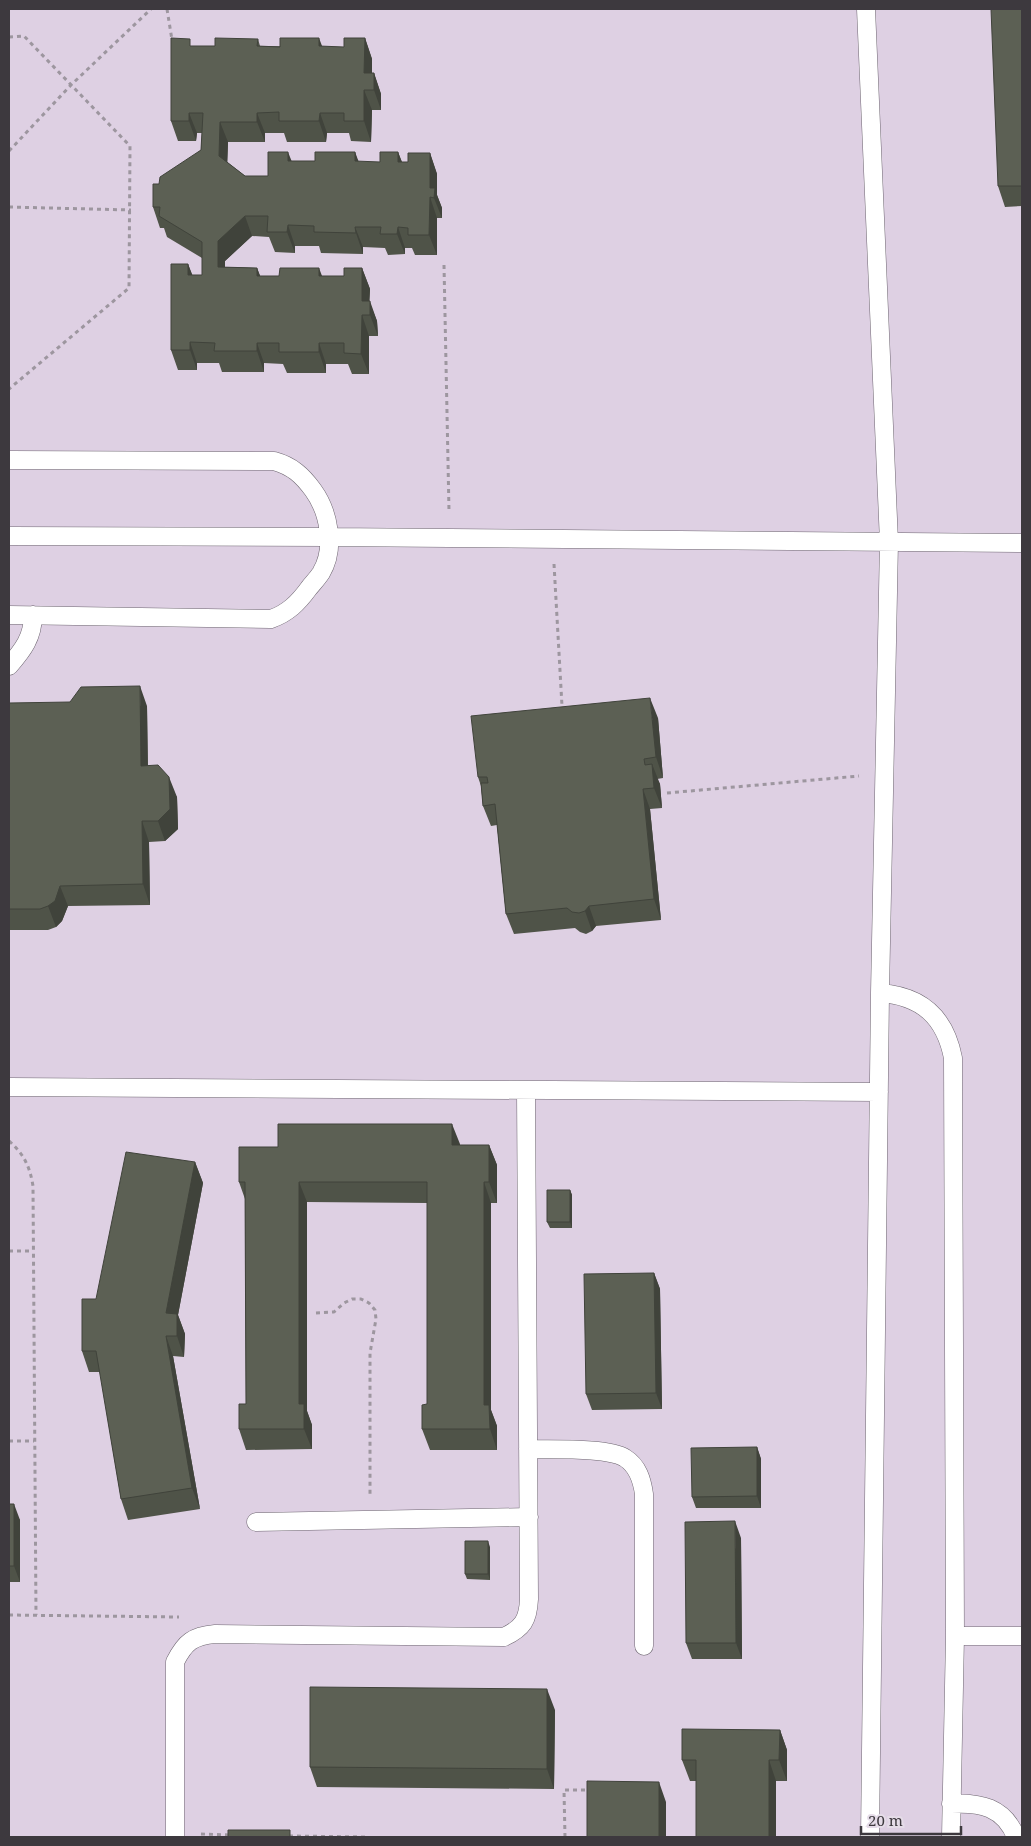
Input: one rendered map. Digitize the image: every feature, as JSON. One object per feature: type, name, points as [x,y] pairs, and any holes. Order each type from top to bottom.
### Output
[{"type":"lane","points":[[866,9],[889,542],[880,993],[870,1837]]},
{"type":"lane","points":[[9,460],[274,461],[295,469],[303,476],[319,498],[326,517],[329,537],[327,555],[321,572],[293,608],[271,618],[9,615]]},
{"type":"lane","points":[[9,536],[1022,543]]},
{"type":"lane","points":[[9,666],[24,649],[32,633],[33,615]]},
{"type":"lane","points":[[880,993],[898,994],[915,1000],[930,1011],[942,1024],[950,1040],[953,1058],[955,1636],[951,1837]]},
{"type":"lane","points":[[9,1087],[879,1092]]},
{"type":"lane","points":[[175,1835],[175,1662],[181,1650],[190,1641],[202,1635],[504,1637],[515,1632],[524,1623],[529,1611],[526,1090]]},
{"type":"lane","points":[[528,1449],[612,1452],[625,1458],[635,1468],[642,1480],[644,1494],[644,1646]]},
{"type":"lane","points":[[256,1522],[529,1517]]},
{"type":"lane","points":[[955,1636],[1022,1636]]},
{"type":"lane","points":[[951,1804],[976,1804],[989,1808],[1000,1814],[1010,1824],[1016,1837]]},
{"type":"path","points":[[9,151],[71,85],[152,9]]},
{"type":"path","points":[[167,9],[172,45]]},
{"type":"path","points":[[9,37],[24,36],[130,146],[131,210],[129,288],[9,389]]},
{"type":"path","points":[[9,207],[131,210]]},
{"type":"path","points":[[440,512],[449,512],[444,265]]},
{"type":"path","points":[[552,539],[562,706]]},
{"type":"path","points":[[667,793],[885,774]]},
{"type":"path","points":[[9,1142],[19,1149],[26,1161],[33,1186],[36,1615]]},
{"type":"path","points":[[9,1250],[33,1251]]},
{"type":"path","points":[[316,1313],[334,1312],[352,1299],[361,1299],[369,1303],[374,1310],[376,1319],[370,1353],[370,1520]]},
{"type":"path","points":[[9,1441],[34,1441]]},
{"type":"path","points":[[9,1615],[179,1617],[193,1623],[202,1635]]},
{"type":"path","points":[[565,1837],[564,1790],[592,1790]]},
{"type":"path","points":[[175,1835],[242,1835]]},
{"type":"path","points":[[281,1836],[368,1837]]},
{"type":"shaded area","points":[[9,9],[1022,9],[1022,1837],[9,1837]]},
{"type":"building","points":[[991,9],[1022,9],[1022,186],[998,186]]},
{"type":"building","points":[[171,38],[190,39],[190,46],[215,46],[215,38],[258,39],[257,46],[280,47],[280,38],[319,38],[319,46],[344,47],[344,38],[365,38],[364,73],[374,73],[374,90],[364,90],[364,121],[344,121],[344,113],[320,113],[319,121],[279,121],[279,112],[257,113],[257,122],[220,122],[219,156],[245,176],[268,176],[268,152],[288,152],[288,161],[315,161],[315,152],[355,152],[355,161],[380,162],[380,152],[398,152],[398,162],[408,162],[408,153],[430,153],[430,188],[435,188],[434,198],[430,197],[429,235],[408,235],[408,228],[398,227],[397,234],[380,234],[381,227],[355,227],[356,233],[314,232],[314,226],[288,225],[287,232],[267,232],[268,216],[245,216],[218,241],[218,267],[257,268],[257,276],[279,276],[280,268],[319,268],[319,276],[344,276],[344,268],[362,268],[362,301],[370,301],[370,315],[362,315],[361,354],[344,353],[344,343],[319,343],[319,352],[279,352],[279,343],[257,343],[257,351],[214,351],[215,343],[190,342],[190,350],[171,350],[171,264],[188,264],[188,275],[202,275],[202,242],[159,216],[160,207],[153,207],[153,184],[159,184],[160,177],[201,150],[203,113],[189,113],[189,121],[171,121]]},
{"type":"building","points":[[140,686],[141,766],[158,765],[169,777],[170,809],[158,821],[142,821],[143,884],[60,886],[55,901],[48,906],[40,909],[9,909],[9,703],[70,702],[81,687]]},
{"type":"building","points":[[650,698],[656,757],[644,759],[645,765],[652,764],[654,788],[643,789],[654,899],[589,906],[585,911],[579,913],[572,912],[567,908],[506,914],[495,804],[483,806],[481,783],[488,783],[487,777],[478,777],[471,716]]},
{"type":"building","points":[[278,1124],[452,1124],[452,1145],[489,1145],[489,1182],[484,1182],[484,1405],[489,1405],[490,1429],[422,1429],[422,1405],[427,1404],[427,1182],[299,1182],[299,1404],[304,1404],[304,1429],[239,1429],[239,1404],[246,1404],[245,1182],[239,1182],[239,1147],[278,1147]]},
{"type":"building","points":[[126,1152],[195,1162],[166,1313],[177,1314],[177,1336],[166,1336],[192,1488],[121,1499],[96,1351],[82,1351],[82,1299],[96,1299]]},
{"type":"building","points":[[547,1190],[570,1190],[570,1222],[547,1222]]},
{"type":"building","points":[[654,1273],[656,1393],[586,1394],[584,1274]]},
{"type":"building","points":[[757,1447],[757,1496],[692,1497],[691,1448]]},
{"type":"building","points":[[9,1504],[14,1504],[14,1566],[9,1566]]},
{"type":"building","points":[[735,1521],[736,1643],[686,1643],[685,1522]]},
{"type":"building","points":[[465,1541],[488,1541],[488,1574],[465,1574]]},
{"type":"building","points":[[310,1687],[547,1689],[547,1769],[310,1767]]},
{"type":"building","points":[[682,1729],[780,1730],[779,1760],[769,1760],[769,1837],[696,1837],[696,1760],[682,1760]]},
{"type":"building","points":[[587,1781],[659,1782],[659,1837],[587,1837]]},
{"type":"building","points":[[228,1830],[290,1830],[290,1837],[228,1837]]}]
